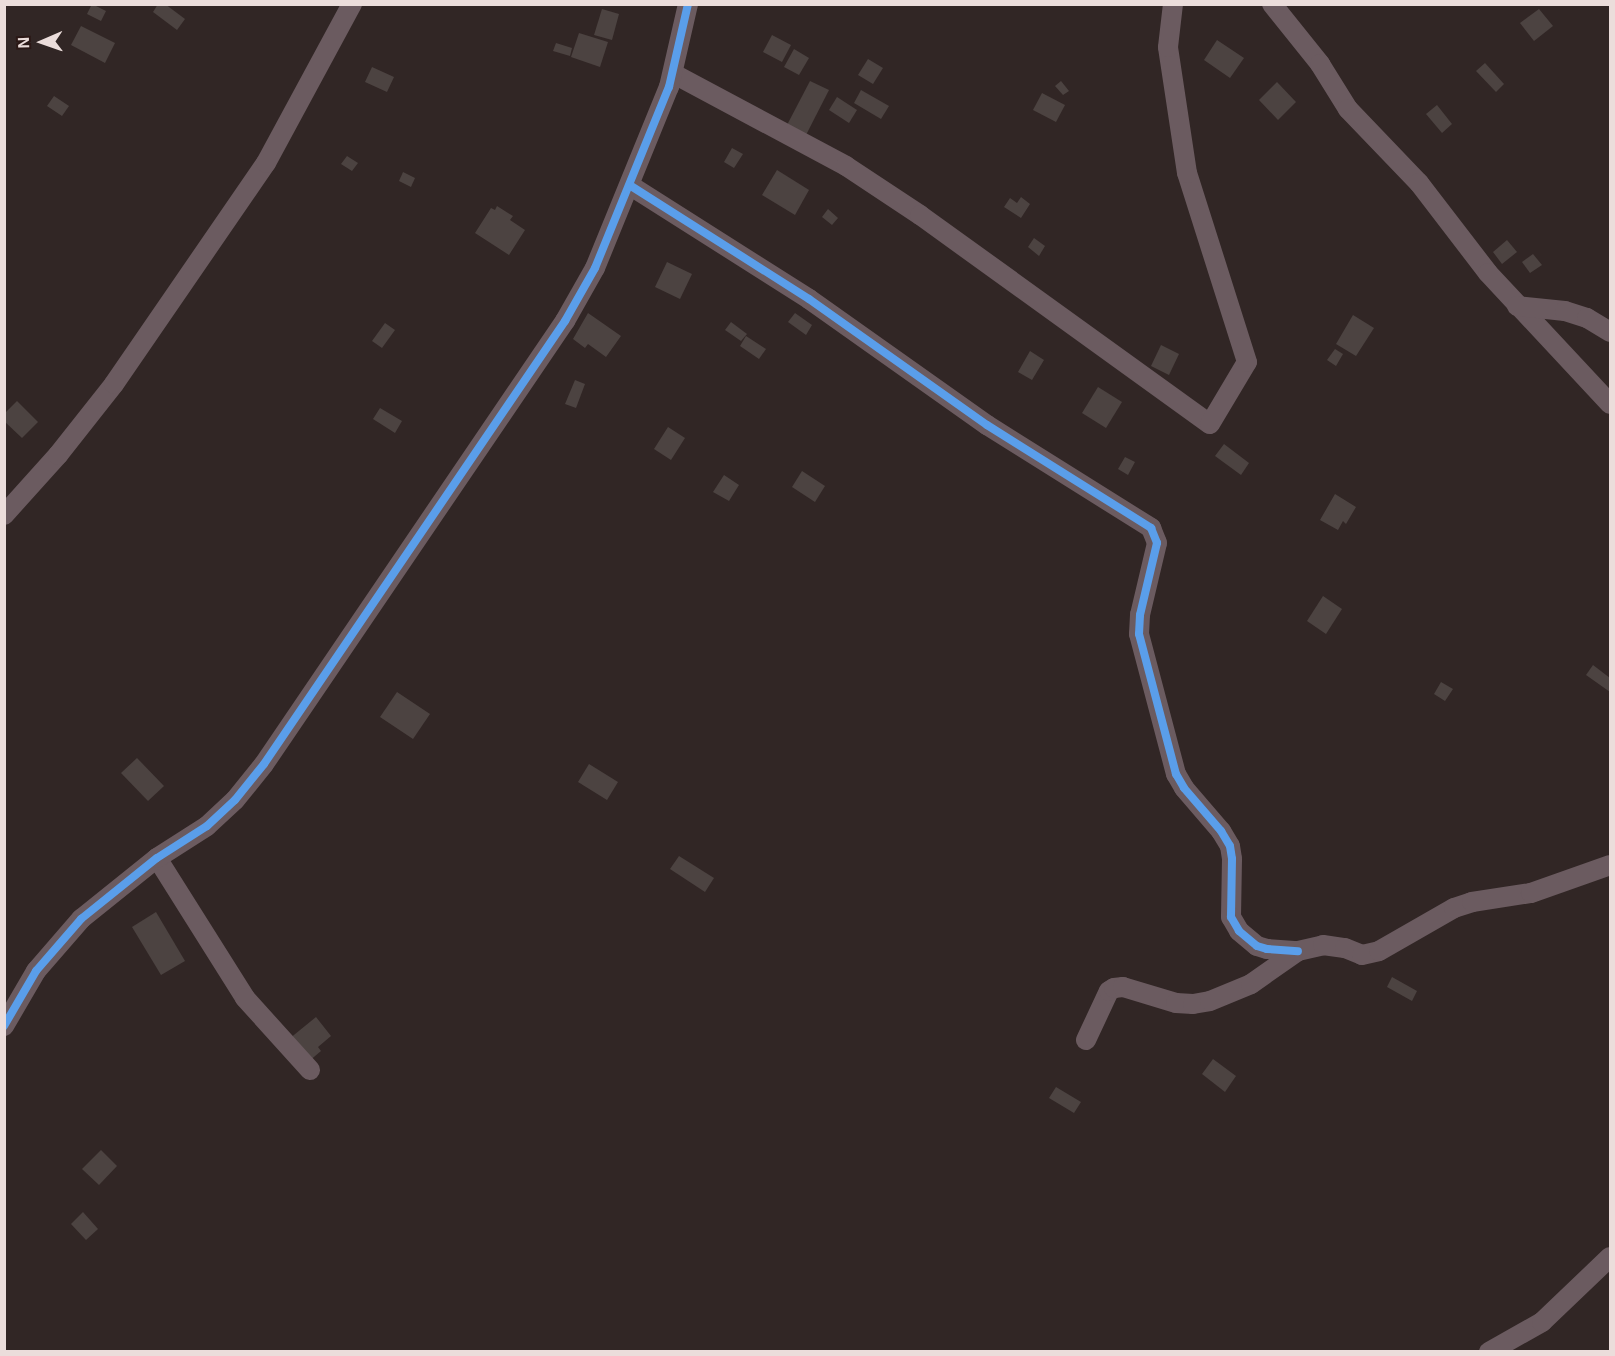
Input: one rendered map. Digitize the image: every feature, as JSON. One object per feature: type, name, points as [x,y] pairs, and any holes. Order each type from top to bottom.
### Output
[{"type":"street","points":[[4,515],[58,455],[114,384],[266,163],[327,55],[352,4]]},
{"type":"street","points":[[4,1026],[36,971],[81,919],[157,858],[221,813],[235,800],[264,764],[565,321],[595,268],[631,186],[674,74],[688,4]]},
{"type":"street","points":[[674,74],[846,166],[920,215],[1210,424],[1247,362],[1187,172],[1168,47],[1173,4]]},
{"type":"street","points":[[1272,4],[1320,64],[1348,109],[1419,183],[1473,256],[1517,306],[1611,404]]},
{"type":"street","points":[[631,186],[809,299],[987,425],[1151,528],[1157,543],[1140,615],[1138,634],[1176,774],[1184,788],[1221,831],[1230,846],[1233,859],[1231,917],[1239,931],[1257,946],[1298,951],[1323,945],[1345,948],[1362,955],[1379,951],[1454,908],[1472,902],[1531,893],[1611,865]]},
{"type":"street","points":[[1517,306],[1565,311],[1587,318],[1611,332]]},
{"type":"street","points":[[157,858],[245,998],[310,1070]]},
{"type":"street","points":[[1086,1040],[1109,991],[1114,988],[1123,987],[1176,1003],[1193,1004],[1251,984],[1298,951]]},
{"type":"street","points":[[1489,1352],[1542,1322],[1611,1257]]},
{"type":"building","points":[[92,4],[106,11],[101,21],[87,14]]},
{"type":"building","points":[[158,4],[165,4],[185,19],[177,30],[153,12]]},
{"type":"building","points":[[602,9],[619,14],[612,40],[594,35]]},
{"type":"building","points":[[1539,9],[1553,26],[1534,41],[1520,23]]},
{"type":"building","points":[[81,26],[115,43],[105,63],[71,45]]},
{"type":"building","points":[[579,33],[608,42],[600,67],[571,57]]},
{"type":"building","points":[[772,35],[791,45],[782,62],[763,52]]},
{"type":"building","points":[[1217,40],[1244,58],[1230,78],[1204,60]]},
{"type":"building","points":[[556,43],[572,48],[570,56],[553,51]]},
{"type":"building","points":[[794,49],[809,58],[799,75],[784,67]]},
{"type":"building","points":[[868,59],[883,68],[873,84],[858,75]]},
{"type":"building","points":[[1485,63],[1504,84],[1496,92],[1476,71]]},
{"type":"building","points":[[372,67],[394,77],[387,92],[365,82]]},
{"type":"building","points":[[810,81],[829,90],[806,135],[787,125]]},
{"type":"building","points":[[1061,81],[1069,91],[1063,95],[1055,86]]},
{"type":"building","points":[[1277,82],[1296,102],[1278,120],[1259,100]]},
{"type":"building","points":[[861,90],[889,106],[881,119],[854,103]]},
{"type":"building","points":[[1042,93],[1065,105],[1056,122],[1033,110]]},
{"type":"building","points":[[54,96],[69,106],[62,116],[47,106]]},
{"type":"building","points":[[837,97],[857,110],[849,123],[829,110]]},
{"type":"building","points":[[1437,105],[1452,124],[1442,133],[1426,114]]},
{"type":"building","points":[[732,148],[743,154],[734,168],[724,162]]},
{"type":"building","points":[[347,156],[358,163],[352,171],[341,164]]},
{"type":"building","points":[[777,170],[809,190],[795,215],[762,195]]},
{"type":"building","points":[[403,172],[415,178],[411,187],[399,181]]},
{"type":"building","points":[[1021,197],[1030,204],[1021,218],[1004,207],[1010,198],[1017,203]]},
{"type":"building","points":[[497,206],[513,216],[510,220],[525,230],[509,255],[475,233],[491,208],[495,210]]},
{"type":"building","points":[[828,209],[838,218],[832,225],[822,217]]},
{"type":"building","points":[[1034,238],[1045,246],[1039,256],[1028,247]]},
{"type":"building","points":[[1507,240],[1517,252],[1502,264],[1493,252]]},
{"type":"building","points":[[1533,254],[1542,265],[1530,273],[1522,262]]},
{"type":"building","points":[[667,262],[692,274],[680,299],[655,287]]},
{"type":"building","points":[[588,313],[621,336],[606,357],[588,344],[585,348],[573,339]]},
{"type":"building","points":[[795,313],[812,325],[806,335],[788,322]]},
{"type":"building","points":[[1353,315],[1374,328],[1356,356],[1336,344]]},
{"type":"building","points":[[731,322],[747,334],[741,341],[725,330]]},
{"type":"building","points":[[385,323],[395,330],[382,348],[372,341]]},
{"type":"building","points":[[746,336],[766,349],[759,359],[740,346]]},
{"type":"building","points":[[1161,345],[1179,354],[1169,375],[1151,366]]},
{"type":"building","points":[[1335,349],[1343,354],[1336,366],[1327,360]]},
{"type":"building","points":[[1030,351],[1044,360],[1032,380],[1018,372]]},
{"type":"building","points":[[575,380],[585,384],[576,408],[565,404]]},
{"type":"building","points":[[1098,387],[1122,402],[1106,428],[1082,413]]},
{"type":"building","points":[[17,401],[38,422],[22,438],[4,421],[4,414]]},
{"type":"building","points":[[380,408],[402,421],[395,433],[373,419]]},
{"type":"building","points":[[668,427],[685,438],[671,460],[654,449]]},
{"type":"building","points":[[1224,444],[1249,463],[1241,475],[1215,456]]},
{"type":"building","points":[[1125,457],[1135,462],[1128,475],[1118,469]]},
{"type":"building","points":[[802,471],[825,486],[815,502],[792,487]]},
{"type":"building","points":[[724,475],[739,485],[729,501],[713,492]]},
{"type":"building","points":[[1335,494],[1356,507],[1346,524],[1343,521],[1338,530],[1320,520]]},
{"type":"building","points":[[1323,596],[1342,609],[1326,634],[1307,621]]},
{"type":"building","points":[[1593,665],[1610,678],[1610,692],[1586,675]]},
{"type":"building","points":[[1441,682],[1453,689],[1445,701],[1434,694]]},
{"type":"building","points":[[397,692],[430,714],[413,739],[380,717]]},
{"type":"building","points":[[137,758],[164,786],[148,801],[121,773]]},
{"type":"building","points":[[589,764],[618,782],[607,800],[578,782]]},
{"type":"building","points":[[679,856],[714,878],[705,892],[670,869]]},
{"type":"building","points":[[156,912],[185,961],[161,975],[132,927]]},
{"type":"building","points":[[1392,977],[1417,991],[1412,1001],[1387,987]]},
{"type":"building","points":[[316,1017],[331,1036],[318,1047],[321,1051],[308,1062],[289,1039]]},
{"type":"building","points":[[1213,1059],[1236,1076],[1225,1092],[1202,1074]]},
{"type":"building","points":[[1056,1087],[1081,1102],[1074,1113],[1049,1098]]},
{"type":"building","points":[[101,1150],[117,1166],[99,1185],[82,1169]]},
{"type":"building","points":[[83,1212],[98,1229],[86,1240],[71,1224]]},
{"type":"cycle path","points":[[4,1026],[36,971],[81,919],[157,858],[207,826],[235,800],[264,764],[565,321],[595,268],[669,87],[688,4]]},
{"type":"cycle path","points":[[631,186],[809,299],[987,425],[1151,528],[1157,543],[1140,615],[1139,634],[1176,774],[1184,788],[1221,831],[1230,846],[1232,859],[1231,917],[1239,931],[1257,946],[1298,951]]}]
